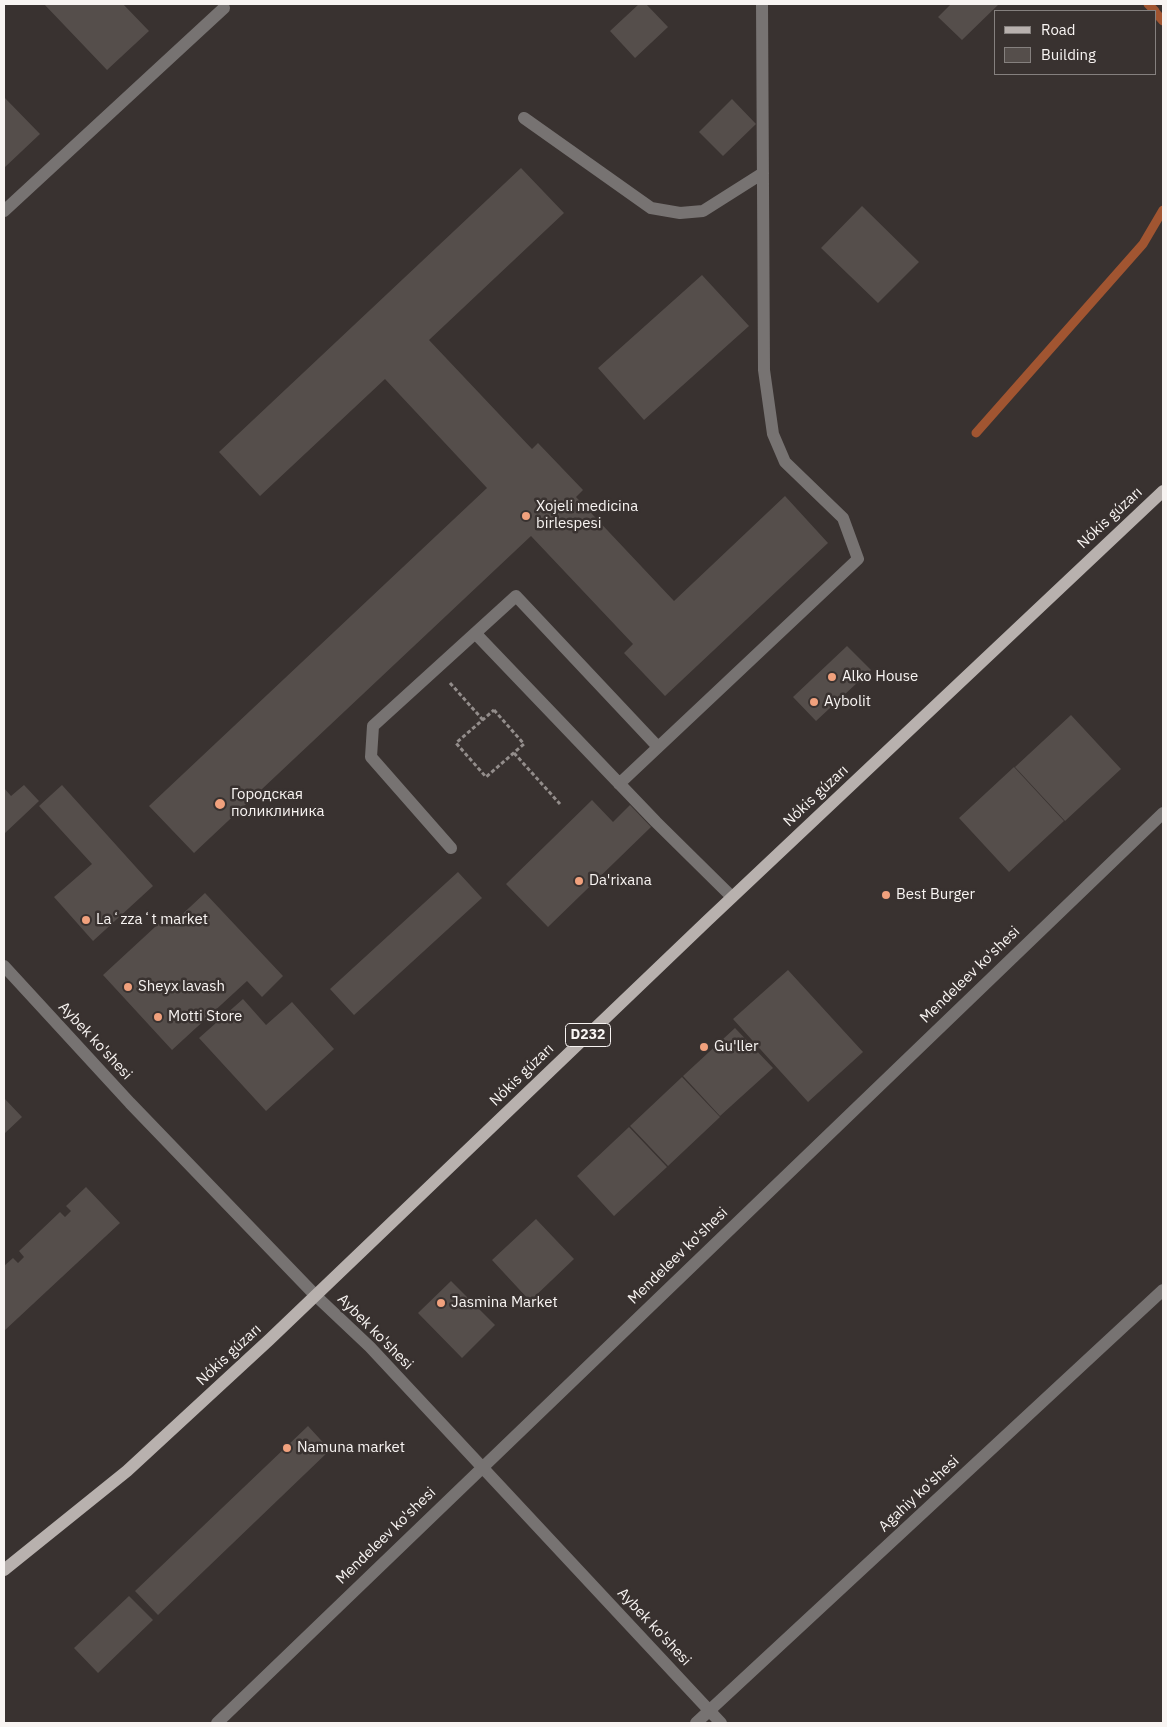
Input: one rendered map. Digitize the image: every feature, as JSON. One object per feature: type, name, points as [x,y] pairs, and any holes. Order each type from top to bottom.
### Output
[{"type":"main road","name":"Nókis gúzarı","points":[[4,1570],[127,1472],[316,1296],[732,897],[1163,491]]},
{"type":"street","points":[[619,784],[858,559],[843,518],[785,462],[773,434],[764,370],[762,4]]},
{"type":"street","points":[[4,211],[224,8]]},
{"type":"street","points":[[524,118],[651,208],[680,214],[703,211],[763,173]]},
{"type":"street","points":[[450,848],[370,757],[373,726],[516,596],[658,747]]},
{"type":"street","points":[[475,633],[619,784],[732,897]]},
{"type":"street","name":"Mendeleev ko'shesi","points":[[217,1723],[482,1466],[1163,813]]},
{"type":"street","name":"Aybek ko'shesi","points":[[4,966],[130,1102],[316,1296],[370,1347],[721,1723]]},
{"type":"street","name":"Agahiy ko'shesi","points":[[696,1723],[1163,1290]]},
{"type":"path","points":[[437,668],[483,720]]},
{"type":"path","points":[[494,710],[524,744],[514,753],[486,777],[456,743],[494,710]]},
{"type":"path","points":[[514,753],[560,804]]},
{"type":"building","points":[[44,4],[123,4],[149,31],[107,70]]},
{"type":"building","points":[[639,4],[646,4],[668,27],[635,58],[610,31]]},
{"type":"building","points":[[951,4],[999,4],[962,40],[938,17]]},
{"type":"building","points":[[4,97],[40,134],[4,168]]},
{"type":"building","points":[[732,99],[756,124],[723,156],[699,132]]},
{"type":"building","name":"Xojeli medicina birlespesi","points":[[521,168],[564,213],[429,340],[532,449],[538,443],[583,490],[576,497],[674,601],[785,496],[828,543],[665,696],[624,653],[633,644],[531,536],[194,853],[149,806],[487,488],[385,379],[260,496],[219,452]]},
{"type":"building","points":[[862,206],[919,262],[878,303],[821,248]]},
{"type":"building","points":[[702,275],[749,326],[644,420],[598,368]]},
{"type":"building","points":[[847,646],[871,670],[816,721],[793,697]]},
{"type":"building","points":[[1071,715],[1121,769],[1065,821],[1015,767]]},
{"type":"building","points":[[1014,767],[1064,821],[1009,872],[959,818]]},
{"type":"building","points":[[24,785],[39,801],[4,834],[4,788],[11,796]]},
{"type":"building","points":[[62,785],[153,886],[93,941],[54,897],[92,864],[39,806]]},
{"type":"building","points":[[592,800],[613,822],[630,805],[651,827],[548,927],[506,884]]},
{"type":"building","points":[[458,872],[482,898],[354,1015],[330,989]]},
{"type":"building","points":[[205,893],[283,976],[262,997],[247,981],[172,1050],[103,975],[168,915],[174,922]]},
{"type":"building","points":[[788,970],[863,1052],[808,1102],[733,1019]]},
{"type":"building","points":[[243,999],[266,1025],[292,1002],[334,1049],[266,1111],[199,1038]]},
{"type":"building","points":[[735,1028],[773,1068],[720,1116],[683,1076]]},
{"type":"building","points":[[682,1077],[720,1117],[668,1166],[630,1126]]},
{"type":"building","points":[[4,1098],[22,1117],[4,1134]]},
{"type":"building","points":[[629,1127],[667,1167],[614,1216],[577,1176]]},
{"type":"building","points":[[86,1187],[120,1223],[4,1331],[4,1266],[13,1258],[18,1263],[24,1257],[19,1251],[60,1212],[65,1217],[71,1211],[66,1206]]},
{"type":"building","points":[[536,1219],[574,1259],[530,1301],[492,1260]]},
{"type":"building","points":[[451,1281],[495,1325],[462,1358],[418,1313]]},
{"type":"building","points":[[308,1426],[330,1450],[158,1615],[135,1591]]},
{"type":"building","points":[[129,1596],[153,1620],[98,1673],[74,1648]]},
{"type":"waterway","points":[[1148,4],[1154,10]]},
{"type":"waterway","points":[[1157,14],[1163,21]]},
{"type":"waterway","points":[[976,433],[1143,244],[1163,210]]},
{"type":"place","name":"Xojeli medicina birlespesi","points":[[526,516]]},
{"type":"place","name":"Alko House","points":[[832,677]]},
{"type":"place","name":"Aybolit","points":[[814,702]]},
{"type":"place","name":"Городская поликлиника","points":[[220,804]]},
{"type":"place","name":"Da'rixana","points":[[579,881]]},
{"type":"place","name":"Best Burger","points":[[886,895]]},
{"type":"place","name":"Laʻzzaʻt market","points":[[86,920]]},
{"type":"place","name":"Sheyx lavash","points":[[128,987]]},
{"type":"place","name":"Motti Store","points":[[158,1017]]},
{"type":"place","name":"Gu'ller","points":[[704,1047]]},
{"type":"place","name":"Jasmina Market","points":[[441,1303]]},
{"type":"place","name":"Namuna market","points":[[287,1448]]}]
